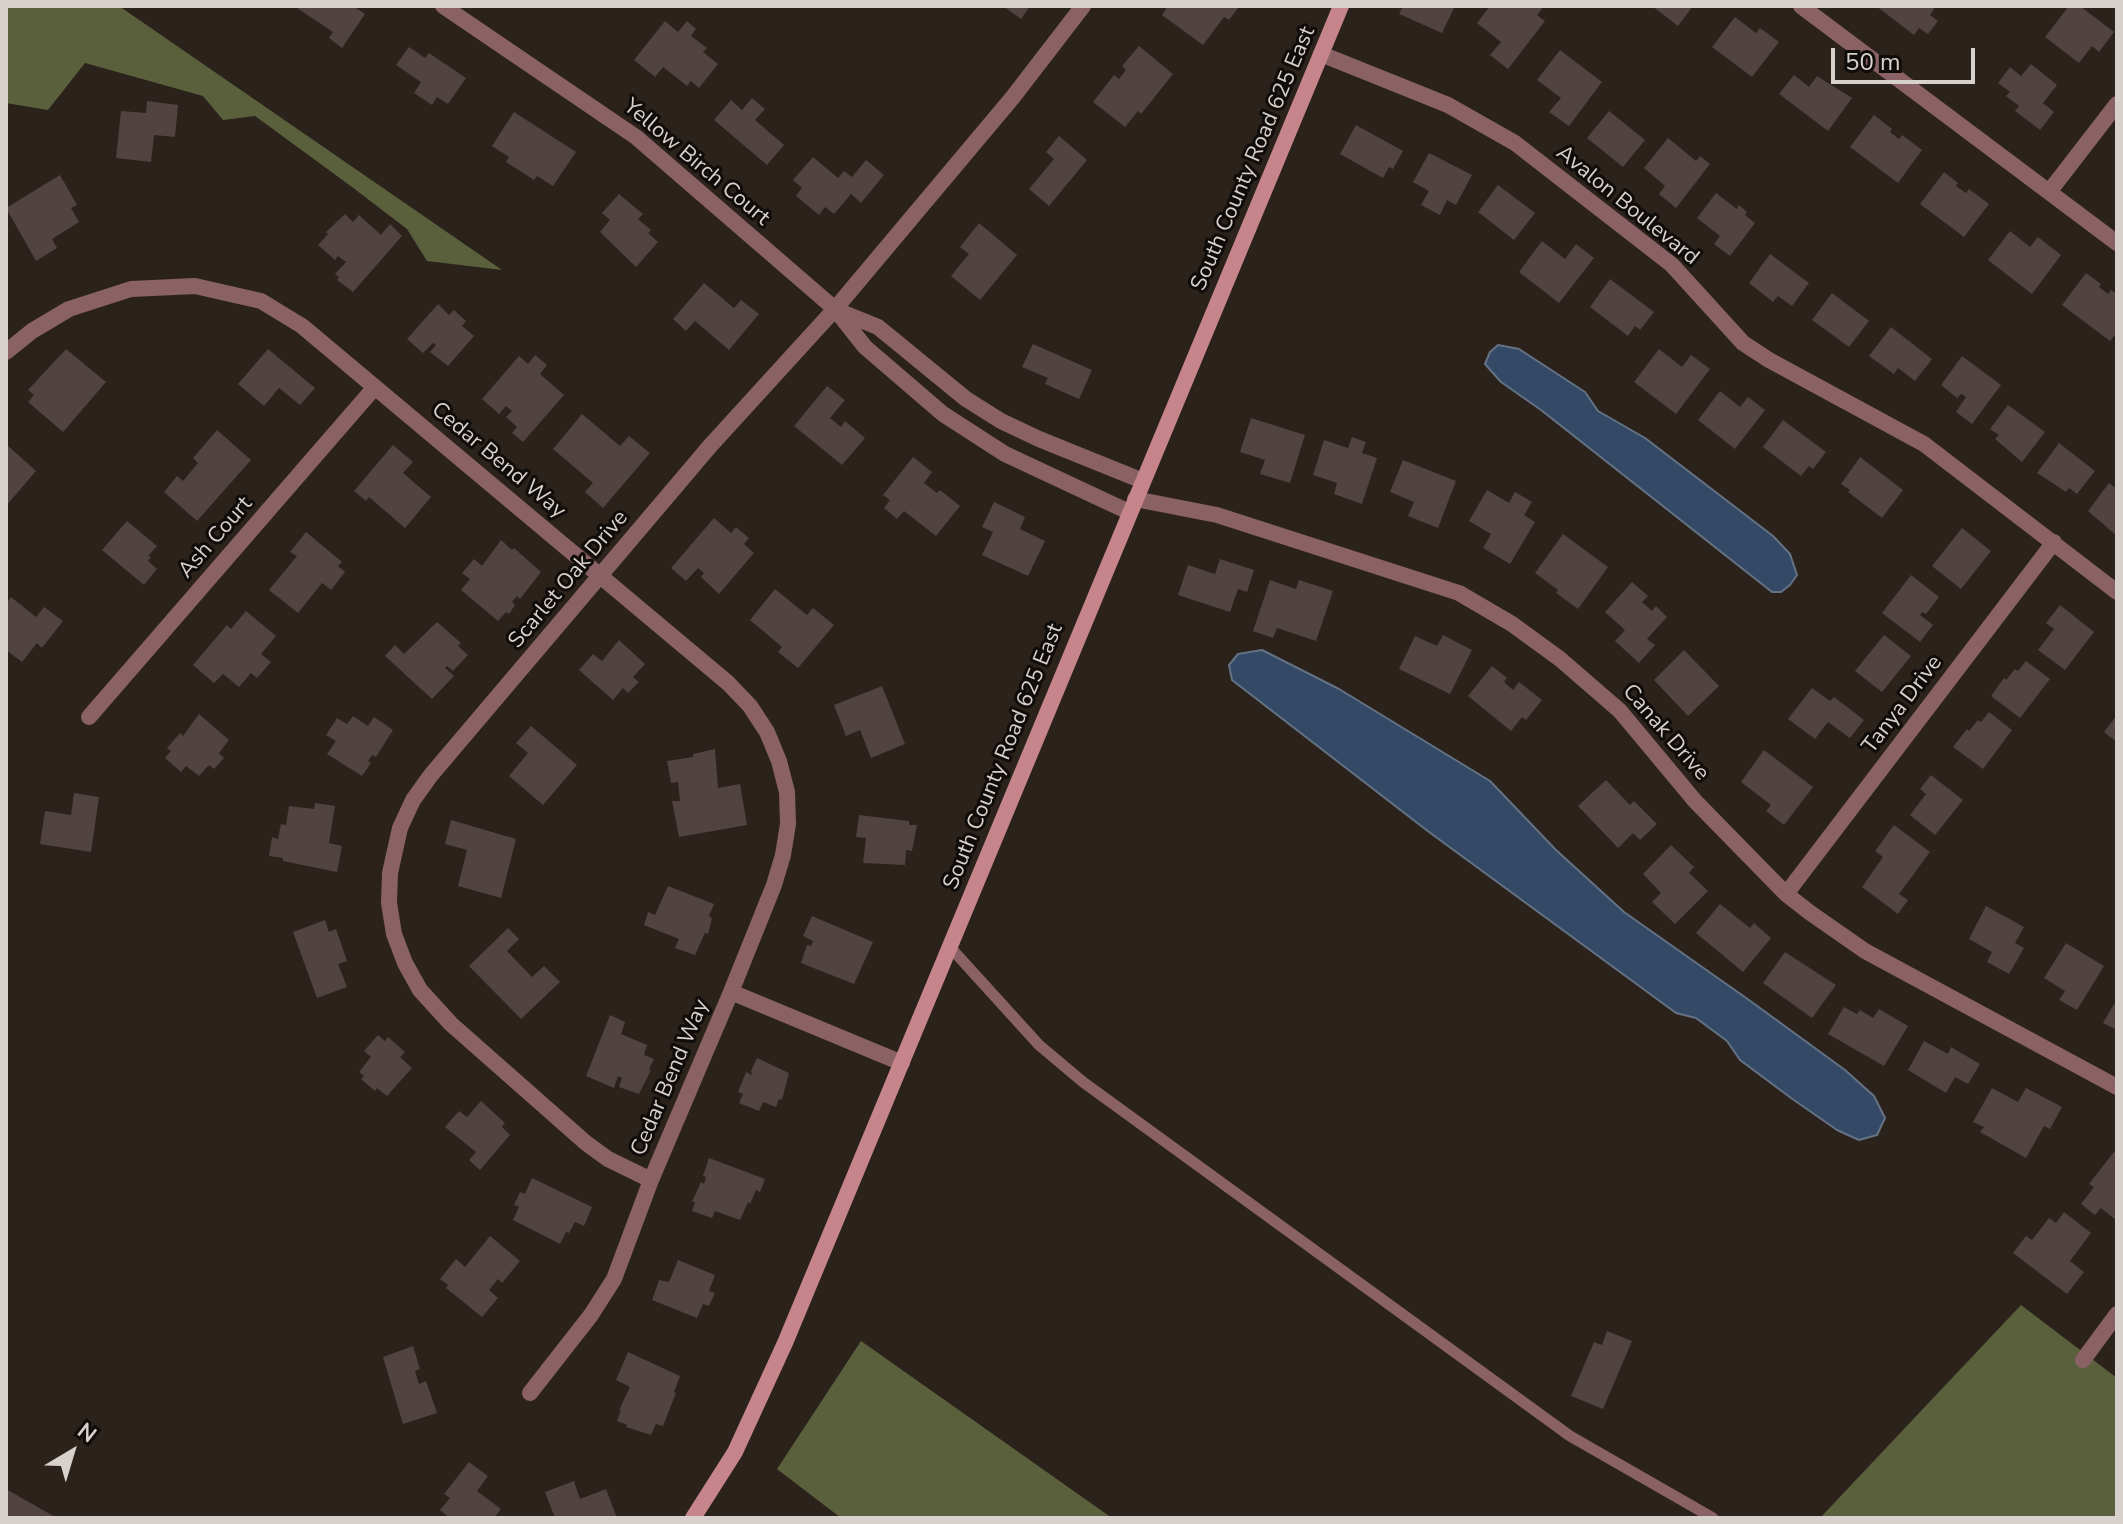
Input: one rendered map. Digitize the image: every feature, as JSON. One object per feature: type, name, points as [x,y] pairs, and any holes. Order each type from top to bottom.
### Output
[{"type":"street","name":"Yellow Birch Court","points":[[443,6],[636,137],[835,309],[865,347],[943,414],[1005,454],[1132,505]]},
{"type":"street","name":"Scarlet Oak Drive","points":[[651,1180],[608,1159],[586,1143],[439,1014],[420,990],[394,934],[389,903],[395,842],[413,800],[431,775],[710,446],[835,309],[1013,97],[1083,6]]},
{"type":"street","name":"South County Road 625 East","points":[[693,1518],[735,1452],[779,1357],[1341,6]]},
{"type":"street","points":[[1813,9],[2117,243]]},
{"type":"street","name":"Avalon Boulevard","points":[[1321,54],[1448,105],[1515,143],[1672,265],[1743,343],[1769,360],[1908,433],[2117,592]]},
{"type":"street","points":[[2049,192],[2117,104]]},
{"type":"street","name":"Cedar Bend Way","points":[[6,352],[50,319],[89,301],[152,287],[208,287],[249,297],[283,312],[728,683],[750,706],[767,732],[787,792],[788,824],[783,855],[731,992],[651,1180],[614,1279],[591,1315],[530,1393]]},
{"type":"street","name":"Yellow Birch Court","points":[[835,309],[878,327],[966,399],[1001,421],[1143,481]]},
{"type":"street","name":"Ash Court","points":[[89,717],[375,387]]},
{"type":"street","name":"Canak Drive","points":[[1132,505],[1217,515],[1459,593],[1512,624],[1560,659],[1620,711],[1695,801],[1786,894],[1865,951],[2117,1087]]},
{"type":"street","name":"Tanya Drive","points":[[1786,894],[2054,542]]},
{"type":"street","name":"Cedar Bend Way","points":[[731,992],[902,1063]]},
{"type":"street","points":[[2083,1360],[2117,1314]]},
{"type":"lane","points":[[950,947],[1039,1045],[1083,1082],[1570,1436],[1713,1518]]},
{"type":"green space","points":[[6,6],[119,6],[502,270],[427,261],[407,229],[352,187],[255,116],[223,120],[203,96],[85,63],[48,110],[6,103]]},
{"type":"green space","points":[[2021,1305],[2117,1378],[2117,1518],[1820,1518]]},
{"type":"green space","points":[[861,1341],[1112,1518],[841,1518],[777,1469]]},
{"type":"water","points":[[1498,345],[1519,349],[1585,392],[1598,411],[1645,438],[1773,536],[1790,554],[1797,575],[1790,585],[1781,592],[1772,592],[1501,382],[1485,364],[1490,352]]},
{"type":"water","points":[[1262,650],[1339,689],[1490,781],[1556,850],[1624,912],[1845,1070],[1874,1096],[1885,1118],[1877,1135],[1859,1140],[1837,1130],[1791,1098],[1740,1060],[1727,1041],[1696,1018],[1676,1013],[1429,832],[1232,680],[1229,665],[1238,654]]},
{"type":"building","points":[[294,6],[353,6],[365,14],[342,48],[329,38],[333,32]]},
{"type":"building","points":[[1003,6],[1030,6],[1021,19]]},
{"type":"building","points":[[1168,6],[1238,8],[1229,20],[1224,17],[1203,45],[1162,15]]},
{"type":"building","points":[[1403,6],[1455,6],[1442,33],[1399,14]]},
{"type":"building","points":[[1490,6],[1544,6],[1537,15],[1545,21],[1508,69],[1490,55],[1501,42],[1477,23]]},
{"type":"building","points":[[1652,6],[1693,6],[1678,26]]},
{"type":"building","points":[[1876,6],[1936,6],[1930,15],[1938,21],[1928,34],[1919,28],[1914,35]]},
{"type":"building","points":[[2069,6],[2080,6],[2114,32],[2099,52],[2092,46],[2079,63],[2045,37]]},
{"type":"building","points":[[1735,17],[1756,33],[1760,28],[1779,42],[1752,77],[1712,47]]},
{"type":"building","points":[[665,21],[678,32],[687,21],[696,29],[691,36],[707,48],[703,52],[718,64],[699,88],[691,81],[687,86],[663,67],[655,77],[634,60]]},
{"type":"building","points":[[1139,46],[1173,74],[1141,114],[1138,111],[1125,127],[1093,102],[1114,75],[1119,79],[1126,70],[1122,66]]},
{"type":"building","points":[[409,47],[425,58],[429,53],[466,78],[448,104],[437,97],[432,105],[414,93],[421,82],[396,65]]},
{"type":"building","points":[[1560,50],[1602,82],[1569,126],[1549,112],[1561,98],[1537,80]]},
{"type":"building","points":[[2031,64],[2057,85],[2043,103],[2054,112],[2040,130],[2015,111],[2019,106],[2006,96],[2010,92],[1998,83],[2010,67],[2021,76]]},
{"type":"building","points":[[1794,75],[1809,87],[1817,76],[1852,98],[1828,131],[1779,94]]},
{"type":"building","points":[[752,98],[765,109],[755,120],[784,145],[767,165],[714,120],[731,100],[742,110]]},
{"type":"building","points":[[147,101],[178,105],[175,137],[154,135],[151,162],[116,158],[121,111],[146,113]]},
{"type":"building","points":[[1609,111],[1645,140],[1623,167],[1587,138]]},
{"type":"building","points":[[514,112],[576,152],[553,186],[537,176],[534,180],[506,162],[509,157],[492,146]]},
{"type":"building","points":[[1874,115],[1899,139],[1902,135],[1922,150],[1898,183],[1850,147]]},
{"type":"building","points":[[1356,125],[1403,151],[1393,169],[1389,167],[1383,178],[1340,154]]},
{"type":"building","points":[[1059,136],[1087,160],[1049,206],[1029,189],[1054,159],[1046,152]]},
{"type":"building","points":[[1668,138],[1696,161],[1700,156],[1710,164],[1676,208],[1659,194],[1665,186],[1644,168]]},
{"type":"building","points":[[1429,153],[1472,175],[1456,205],[1447,200],[1440,215],[1421,205],[1429,191],[1413,182]]},
{"type":"building","points":[[813,157],[838,178],[844,171],[852,177],[866,160],[884,175],[861,203],[851,194],[834,214],[825,207],[819,215],[796,196],[802,188],[793,180]]},
{"type":"building","points":[[1944,172],[1958,183],[1956,186],[1966,193],[1969,189],[1989,204],[1964,237],[1920,204]]},
{"type":"building","points":[[60,175],[77,205],[71,208],[79,222],[52,239],[57,248],[36,261],[6,208]]},
{"type":"building","points":[[1498,185],[1535,213],[1514,240],[1478,212]]},
{"type":"building","points":[[1716,193],[1737,209],[1739,205],[1755,223],[1730,256],[1714,244],[1720,236],[1697,218]]},
{"type":"building","points":[[619,194],[643,214],[638,219],[651,230],[648,233],[658,242],[636,267],[600,232],[610,220],[602,213]]},
{"type":"building","points":[[345,214],[353,222],[359,215],[381,235],[390,224],[402,236],[353,292],[337,280],[339,277],[335,274],[346,262],[338,256],[335,260],[318,245],[328,234],[326,232]]},
{"type":"building","points":[[979,223],[1017,255],[980,300],[951,276],[969,254],[960,247]]},
{"type":"building","points":[[2010,231],[2030,247],[2038,237],[2061,255],[2032,294],[1988,260]]},
{"type":"building","points":[[1542,241],[1565,259],[1576,244],[1594,258],[1559,303],[1519,272]]},
{"type":"building","points":[[1770,254],[1809,283],[1792,306],[1778,296],[1773,302],[1749,283]]},
{"type":"building","points":[[2086,273],[2101,284],[2099,287],[2108,294],[2111,290],[2117,294],[2117,332],[2110,341],[2062,305]]},
{"type":"building","points":[[1610,279],[1654,312],[1640,330],[1635,326],[1628,336],[1590,307]]},
{"type":"building","points":[[704,283],[734,308],[741,300],[759,314],[729,350],[695,321],[686,331],[673,319]]},
{"type":"building","points":[[1832,293],[1869,321],[1849,347],[1812,320]]},
{"type":"building","points":[[438,304],[449,315],[454,310],[466,321],[462,326],[474,336],[448,366],[430,352],[436,345],[433,343],[423,353],[407,339]]},
{"type":"building","points":[[1891,327],[1932,359],[1915,381],[1898,368],[1894,374],[1869,356]]},
{"type":"building","points":[[1033,344],[1092,370],[1079,399],[1045,384],[1048,378],[1022,367]]},
{"type":"building","points":[[66,349],[106,382],[63,432],[28,402],[34,395],[28,390]]},
{"type":"building","points":[[268,349],[315,388],[300,405],[279,388],[264,406],[238,384]]},
{"type":"building","points":[[1659,349],[1682,367],[1691,355],[1710,369],[1676,414],[1634,382]]},
{"type":"building","points":[[535,355],[547,365],[540,374],[564,395],[523,442],[512,433],[517,427],[506,417],[512,411],[506,406],[499,414],[482,399],[519,356],[528,364]]},
{"type":"building","points":[[1962,356],[2001,385],[1972,424],[1956,412],[1966,397],[1961,394],[1957,398],[1941,385]]},
{"type":"building","points":[[827,386],[845,400],[830,418],[841,427],[845,421],[865,438],[842,465],[794,426]]},
{"type":"building","points":[[1720,391],[1740,407],[1748,397],[1765,410],[1735,449],[1698,420]]},
{"type":"building","points":[[2008,405],[2045,432],[2022,462],[1995,439],[1999,435],[1990,429]]},
{"type":"building","points":[[582,414],[620,446],[629,436],[650,453],[603,508],[585,492],[593,483],[553,449]]},
{"type":"building","points":[[1251,418],[1305,435],[1290,483],[1260,474],[1265,460],[1240,452]]},
{"type":"building","points":[[1783,420],[1826,452],[1813,469],[1809,466],[1801,476],[1763,447]]},
{"type":"building","points":[[217,430],[251,460],[197,521],[164,492],[177,476],[183,481],[198,463],[193,458]]},
{"type":"building","points":[[1352,437],[1366,442],[1362,453],[1377,458],[1362,504],[1334,494],[1337,483],[1313,475],[1324,440],[1348,448]]},
{"type":"building","points":[[2059,443],[2095,471],[2077,494],[2069,488],[2066,492],[2037,473]]},
{"type":"building","points":[[6,444],[36,471],[6,506]]},
{"type":"building","points":[[393,445],[413,462],[403,473],[431,497],[405,528],[369,497],[366,501],[354,491]]},
{"type":"building","points":[[913,457],[932,472],[924,483],[937,493],[940,490],[960,506],[936,536],[904,511],[897,519],[884,508],[890,500],[883,495]]},
{"type":"building","points":[[1860,457],[1903,490],[1882,518],[1841,484]]},
{"type":"building","points":[[1403,460],[1456,481],[1438,528],[1408,516],[1414,502],[1390,492]]},
{"type":"building","points":[[2109,483],[2117,489],[2117,536],[2088,511]]},
{"type":"building","points":[[1487,490],[1509,503],[1515,492],[1532,502],[1524,515],[1535,522],[1510,564],[1483,548],[1491,534],[1469,521]]},
{"type":"building","points":[[994,502],[1025,517],[1020,529],[1045,541],[1028,576],[982,555],[993,532],[982,527]]},
{"type":"building","points":[[714,518],[731,533],[736,527],[749,538],[744,544],[754,553],[719,594],[701,577],[704,573],[698,568],[686,581],[671,568]]},
{"type":"building","points":[[127,521],[157,546],[148,556],[151,557],[148,561],[157,569],[144,585],[102,550]]},
{"type":"building","points":[[1962,528],[1991,551],[1961,589],[1932,566]]},
{"type":"building","points":[[306,532],[342,562],[338,566],[345,572],[331,590],[322,583],[298,613],[269,590],[297,556],[290,552]]},
{"type":"building","points":[[1563,534],[1608,567],[1578,609],[1535,573]]},
{"type":"building","points":[[501,540],[541,572],[520,599],[517,596],[512,602],[515,605],[509,614],[506,612],[498,621],[461,590],[470,579],[462,573],[474,559],[482,566]]},
{"type":"building","points":[[1220,559],[1254,570],[1247,592],[1238,589],[1230,612],[1178,595],[1188,565],[1215,574]]},
{"type":"building","points":[[1911,575],[1939,597],[1926,614],[1922,612],[1920,615],[1933,625],[1920,642],[1882,613]]},
{"type":"building","points":[[1270,580],[1296,589],[1299,580],[1333,591],[1316,641],[1277,628],[1273,638],[1253,631]]},
{"type":"building","points":[[1632,582],[1648,596],[1642,602],[1652,611],[1656,606],[1667,617],[1647,639],[1655,645],[1639,663],[1615,641],[1625,630],[1605,612]]},
{"type":"building","points":[[775,589],[807,615],[813,608],[834,625],[798,668],[778,652],[782,647],[750,620]]},
{"type":"building","points":[[11,597],[36,617],[44,607],[63,621],[42,648],[37,643],[22,662],[6,650],[6,603]]},
{"type":"building","points":[[2060,605],[2094,632],[2065,670],[2038,650],[2054,629],[2046,623]]},
{"type":"building","points":[[246,611],[276,636],[261,654],[271,662],[257,678],[251,673],[239,687],[223,674],[214,683],[193,665],[227,625],[231,629]]},
{"type":"building","points":[[437,622],[461,643],[458,646],[468,655],[453,671],[447,666],[445,668],[454,676],[432,699],[385,656],[395,645],[404,654]]},
{"type":"building","points":[[1443,635],[1472,650],[1450,694],[1399,669],[1415,636],[1437,646]]},
{"type":"building","points":[[1884,635],[1911,656],[1882,692],[1855,671]]},
{"type":"building","points":[[619,640],[645,664],[633,677],[639,682],[628,693],[623,688],[613,700],[579,670],[593,654],[602,661]]},
{"type":"building","points":[[1684,650],[1719,686],[1688,716],[1654,680]]},
{"type":"building","points":[[2026,661],[2050,679],[2020,718],[1991,696],[2004,678],[2006,680],[2015,669],[2018,671]]},
{"type":"building","points":[[1492,666],[1507,678],[1504,682],[1513,690],[1519,682],[1542,700],[1526,720],[1522,717],[1511,731],[1468,696]]},
{"type":"building","points":[[882,686],[905,744],[871,758],[860,730],[846,736],[834,705]]},
{"type":"building","points":[[1812,688],[1830,701],[1834,697],[1864,720],[1850,738],[1828,722],[1815,739],[1788,719]]},
{"type":"building","points":[[1989,712],[2012,730],[1983,769],[1953,747],[1967,729],[1969,731],[1978,720],[1981,722]]},
{"type":"building","points":[[199,714],[229,740],[219,753],[224,758],[214,769],[209,765],[199,776],[186,766],[181,772],[165,758],[171,751],[167,748],[180,733],[183,736]]},
{"type":"building","points":[[2117,715],[2117,742],[2104,732]]},
{"type":"building","points":[[353,716],[368,726],[374,717],[393,730],[376,757],[372,755],[368,761],[371,763],[362,776],[327,754],[336,741],[326,735],[337,718],[347,724]]},
{"type":"building","points":[[531,726],[577,765],[543,805],[509,776],[528,753],[516,743]]},
{"type":"building","points":[[715,749],[718,788],[740,784],[747,825],[679,837],[672,801],[680,801],[678,782],[671,783],[667,761],[693,757],[693,754]]},
{"type":"building","points":[[1764,750],[1813,787],[1784,825],[1766,811],[1771,805],[1741,782]]},
{"type":"building","points":[[1931,775],[1963,800],[1935,835],[1910,815],[1926,794],[1920,789]]},
{"type":"building","points":[[1606,780],[1630,805],[1634,801],[1657,824],[1640,840],[1633,833],[1618,848],[1578,806]]},
{"type":"building","points":[[74,793],[99,797],[91,852],[40,844],[45,811],[71,815]]},
{"type":"building","points":[[315,803],[335,806],[329,843],[342,846],[337,872],[269,856],[272,837],[278,839],[281,824],[286,825],[289,806],[314,809]]},
{"type":"building","points":[[859,815],[909,821],[909,825],[917,825],[912,851],[906,850],[905,865],[863,863],[866,838],[856,837]]},
{"type":"building","points":[[451,820],[516,839],[501,898],[458,886],[467,850],[445,844]]},
{"type":"building","points":[[1894,825],[1930,852],[1899,894],[1908,900],[1898,914],[1862,887],[1883,857],[1875,851]]},
{"type":"building","points":[[1671,845],[1694,867],[1689,873],[1708,891],[1675,924],[1652,902],[1661,893],[1643,874]]},
{"type":"building","points":[[668,886],[714,904],[709,916],[712,918],[708,934],[705,933],[695,955],[675,948],[679,939],[644,925],[648,912],[655,915]]},
{"type":"building","points":[[1720,904],[1750,928],[1754,923],[1771,938],[1743,972],[1696,933]]},
{"type":"building","points":[[1986,906],[2024,927],[2015,943],[2024,948],[2009,974],[1987,962],[1992,952],[1969,939]]},
{"type":"building","points":[[812,916],[873,942],[854,984],[801,963],[807,945],[811,946],[813,941],[803,936]]},
{"type":"building","points":[[325,920],[329,932],[336,929],[347,961],[338,964],[347,987],[317,998],[293,932]]},
{"type":"building","points":[[508,928],[519,939],[507,951],[532,977],[544,966],[560,982],[521,1019],[469,966]]},
{"type":"building","points":[[2066,943],[2104,966],[2077,1010],[2059,1000],[2065,991],[2044,978]]},
{"type":"building","points":[[1785,952],[1836,985],[1812,1018],[1763,983]]},
{"type":"building","points":[[2114,1004],[2117,1005],[2117,1030],[2103,1023]]},
{"type":"building","points":[[1844,1007],[1857,1014],[1860,1010],[1873,1018],[1879,1009],[1908,1026],[1884,1066],[1828,1034]]},
{"type":"building","points":[[610,1015],[625,1022],[621,1034],[647,1045],[644,1055],[654,1059],[639,1094],[619,1087],[622,1078],[618,1076],[614,1088],[586,1076]]},
{"type":"building","points":[[378,1035],[385,1041],[388,1037],[405,1052],[400,1057],[412,1068],[387,1096],[361,1079],[364,1076],[359,1072],[371,1057],[364,1051]]},
{"type":"building","points":[[1924,1041],[1948,1054],[1951,1047],[1980,1064],[1968,1084],[1955,1077],[1946,1093],[1908,1070]]},
{"type":"building","points":[[757,1058],[789,1073],[782,1100],[779,1099],[776,1107],[763,1102],[759,1111],[739,1103],[743,1094],[738,1092],[746,1072],[752,1075]]},
{"type":"building","points":[[1992,1088],[2018,1102],[2026,1088],[2062,1107],[2050,1129],[2044,1126],[2026,1158],[1980,1132],[1984,1127],[1973,1122]]},
{"type":"building","points":[[481,1101],[505,1123],[502,1127],[510,1135],[480,1170],[469,1160],[476,1152],[445,1127],[459,1111],[467,1117]]},
{"type":"building","points":[[2117,1148],[2117,1221],[2101,1208],[2095,1215],[2081,1204],[2094,1187],[2089,1184]]},
{"type":"building","points":[[709,1158],[765,1179],[760,1192],[756,1190],[750,1204],[748,1202],[740,1220],[715,1211],[712,1218],[692,1211],[695,1202],[692,1202],[701,1182],[704,1184],[706,1177],[703,1176]]},
{"type":"building","points":[[532,1178],[592,1207],[584,1226],[575,1222],[560,1244],[513,1220],[519,1207],[514,1205],[520,1192],[525,1194]]},
{"type":"building","points":[[2064,1212],[2091,1233],[2070,1261],[2084,1272],[2067,1294],[2013,1253],[2026,1236],[2032,1240],[2049,1218],[2056,1223]]},
{"type":"building","points":[[490,1236],[520,1261],[502,1283],[498,1279],[489,1290],[498,1298],[482,1317],[446,1288],[448,1285],[440,1279],[456,1259],[465,1267]]},
{"type":"building","points":[[678,1260],[715,1275],[709,1291],[715,1293],[709,1306],[703,1304],[697,1318],[652,1300],[659,1280],[669,1282]]},
{"type":"building","points":[[1607,1331],[1632,1341],[1603,1409],[1571,1396],[1594,1342],[1602,1345]]},
{"type":"building","points":[[413,1346],[420,1369],[415,1371],[419,1384],[426,1381],[437,1413],[403,1424],[383,1357]]},
{"type":"building","points":[[628,1352],[680,1376],[663,1426],[656,1424],[651,1435],[617,1421],[630,1387],[616,1380]]},
{"type":"building","points":[[469,1462],[488,1476],[477,1491],[501,1509],[494,1518],[450,1518],[440,1510],[450,1498],[444,1494]]},
{"type":"building","points":[[574,1481],[580,1499],[606,1489],[617,1518],[555,1518],[545,1492]]},
{"type":"building","points":[[6,1489],[57,1518],[6,1518]]}]
